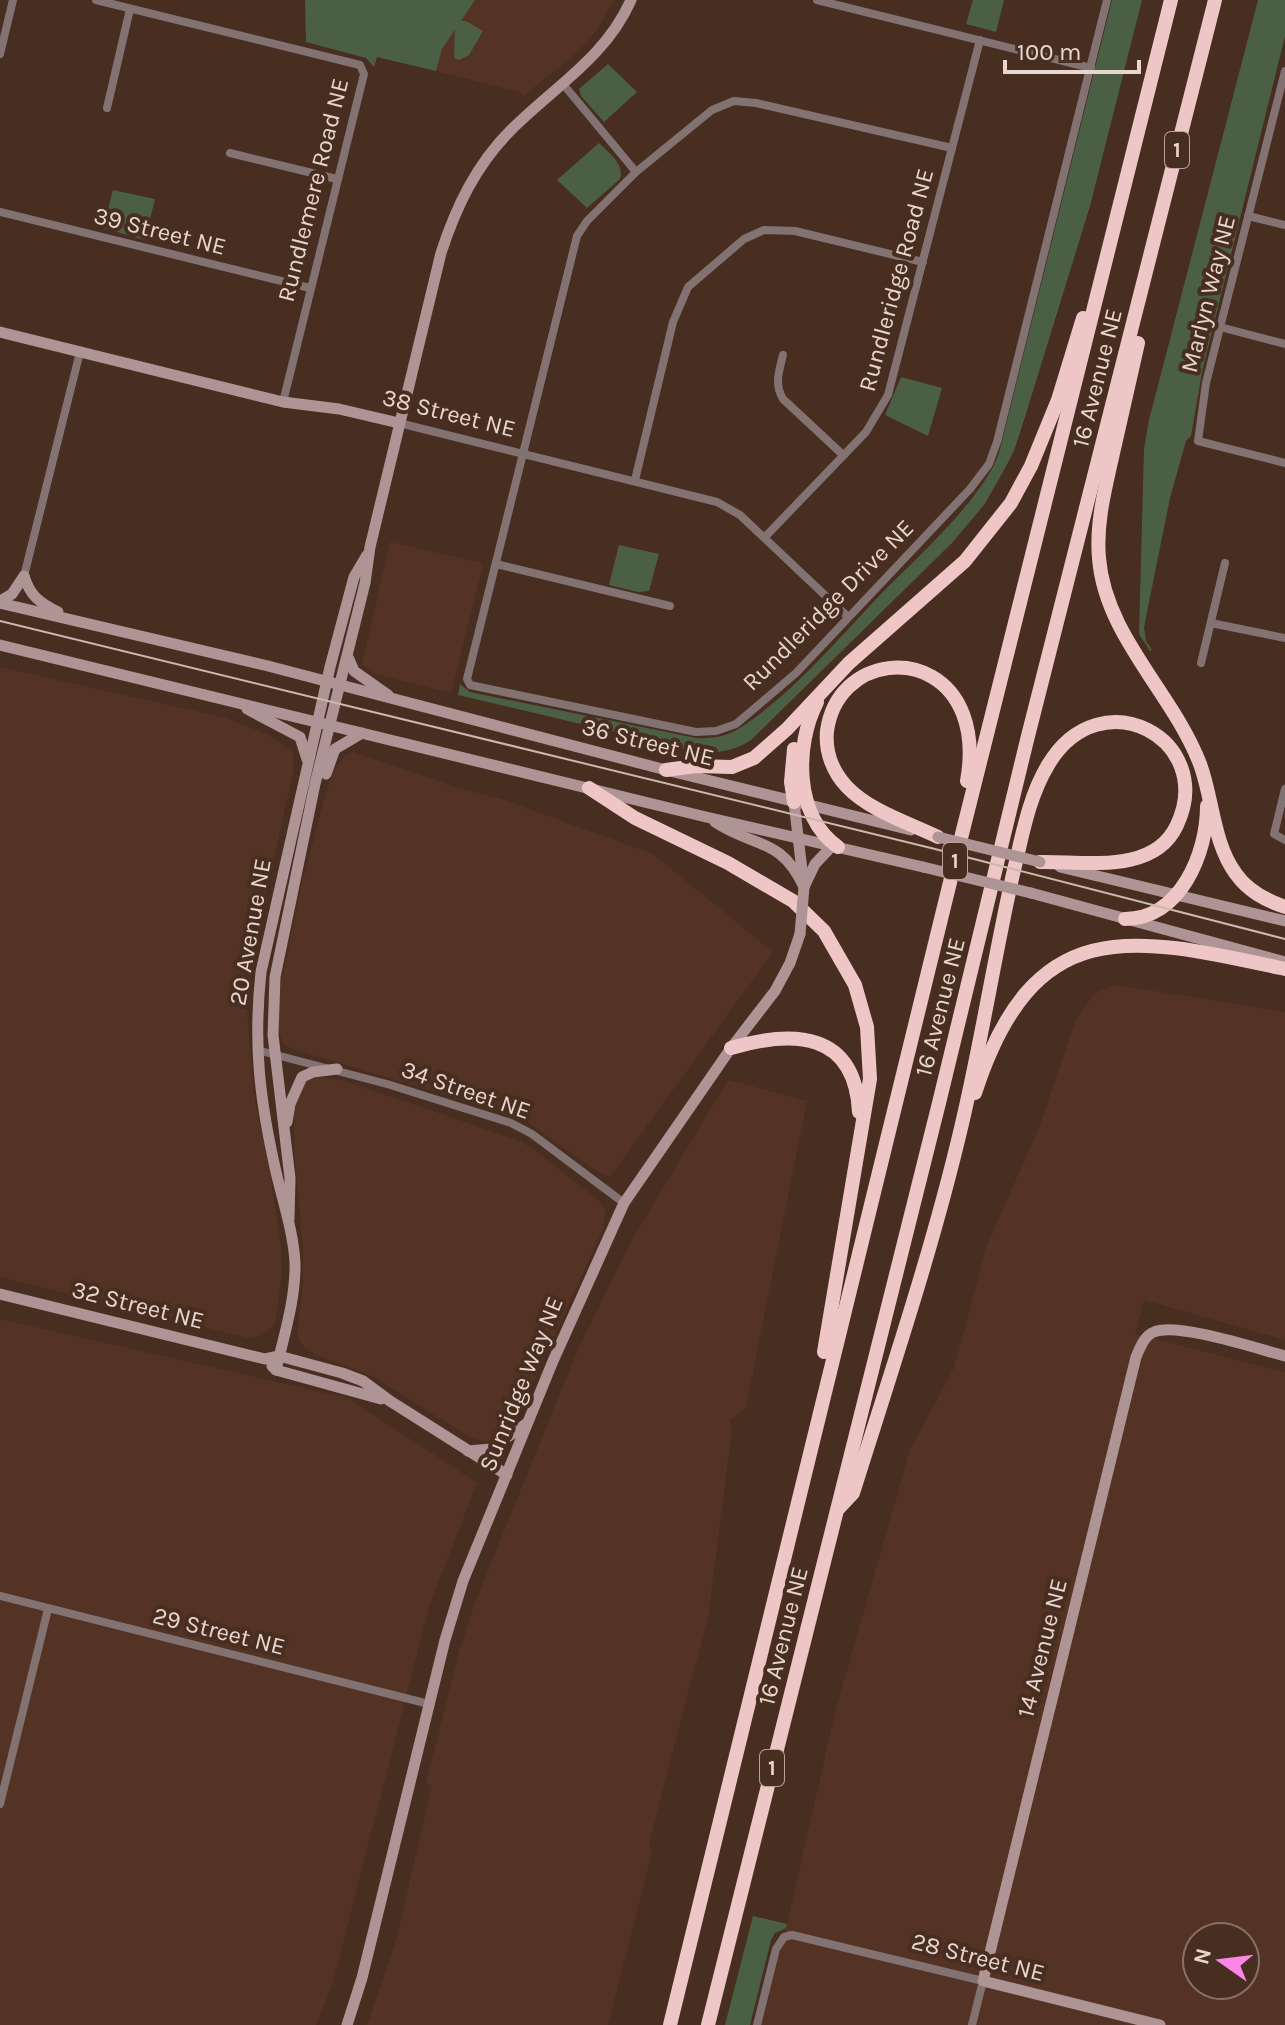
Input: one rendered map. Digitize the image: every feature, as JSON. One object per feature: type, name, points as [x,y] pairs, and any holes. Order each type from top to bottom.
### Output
[{"type":"highway","name":"16 Avenue NE","points":[[670,2025],[954,866],[1171,0]]},
{"type":"highway","name":"16 Avenue NE","points":[[708,2025],[1027,740],[1215,0]]},
{"type":"highway","points":[[666,770],[696,766],[720,769],[745,763],[774,741],[814,697],[965,561],[1011,503],[1031,466],[1050,423],[1095,280],[1111,242]]},
{"type":"highway","points":[[1139,301],[1142,328],[1103,501],[1099,560],[1111,606],[1181,726],[1204,778],[1223,850],[1234,872],[1250,889],[1285,907]]},
{"type":"highway","points":[[938,837],[858,796],[842,781],[831,763],[827,738],[837,702],[852,683],[875,671],[899,667],[935,678],[953,695],[964,716],[969,741],[969,769],[954,844],[954,866]]},
{"type":"highway","points":[[831,681],[812,712],[803,744],[803,782],[809,805],[824,834],[835,846]]},
{"type":"highway","points":[[794,802],[791,782],[795,742],[804,714],[814,697]]},
{"type":"highway","points":[[837,1511],[853,1493],[939,1214],[961,1126],[999,937],[1030,805],[1041,776],[1063,743],[1095,724],[1134,724],[1156,734],[1183,773],[1185,796],[1180,818],[1167,840],[1153,852],[1122,861],[1040,862]]},
{"type":"highway","points":[[1125,919],[1146,917],[1176,895],[1197,861],[1204,838],[1207,800],[1204,778]]},
{"type":"highway","points":[[589,788],[635,818],[679,837],[793,901],[824,931],[855,985],[867,1027],[870,1079],[828,1337],[800,1464],[803,1480]]},
{"type":"highway","points":[[961,1126],[999,1032],[1029,990],[1072,958],[1102,948],[1133,944],[1178,947],[1285,969]]},
{"type":"highway","points":[[731,1048],[786,1037],[806,1038],[827,1047],[844,1063],[855,1084],[861,1140]]},
{"type":"street","points":[[0,54],[13,0]]},
{"type":"street","name":"Rundlemere Road NE","points":[[96,0],[360,65],[364,74],[283,402]]},
{"type":"street","points":[[368,553],[452,218],[489,154],[511,130],[602,48],[620,26],[631,0]]},
{"type":"street","points":[[817,0],[1091,68]]},
{"type":"street","name":"Rundleridge Drive NE","points":[[952,148],[756,103],[734,101],[712,110],[636,172],[587,221],[577,236],[467,679],[470,685],[696,732],[716,731],[736,724],[796,673],[970,489],[989,464],[997,442],[1107,0]]},
{"type":"street","points":[[107,108],[130,9]]},
{"type":"street","name":"Rundleridge Road NE","points":[[765,537],[866,432],[888,395],[980,40]]},
{"type":"street","name":"Marlyn Way NE","points":[[1285,71],[1281,103],[1248,216],[1206,383],[1198,441],[1285,463]]},
{"type":"street","points":[[563,84],[636,172]]},
{"type":"street","points":[[230,153],[337,179]]},
{"type":"street","name":"39 Street NE","points":[[0,212],[310,288]]},
{"type":"street","points":[[1248,216],[1285,225]]},
{"type":"street","points":[[635,480],[673,322],[688,287],[744,239],[764,230],[795,231],[923,262]]},
{"type":"street","points":[[1220,327],[1285,344]]},
{"type":"street","name":"38 Street NE","points":[[0,332],[283,402],[359,413],[717,502],[740,515],[848,617]]},
{"type":"street","points":[[0,602],[12,594],[24,576],[80,352]]},
{"type":"street","points":[[783,355],[778,391],[842,454]]},
{"type":"street","name":"20 Avenue NE","points":[[276,1370],[294,1290],[295,1261],[289,1219],[266,1120],[257,1050],[258,999],[264,951],[308,764],[341,685],[365,583],[368,553]]},
{"type":"street","name":"20 Avenue NE","points":[[289,1219],[290,1178],[272,1018],[275,977],[313,804],[327,681],[354,577],[368,553]]},
{"type":"street","points":[[1201,663],[1225,563]]},
{"type":"street","points":[[496,564],[670,606]]},
{"type":"street","points":[[24,576],[27,587],[40,603],[77,622]]},
{"type":"street","name":"36 Street NE","points":[[0,602],[327,681],[794,802],[1285,921]]},
{"type":"street","points":[[1211,623],[1285,638]]},
{"type":"street","points":[[0,645],[1031,893],[1285,962]]},
{"type":"street","points":[[348,658],[354,671],[392,698]]},
{"type":"street","points":[[233,701],[300,737],[308,764]]},
{"type":"street","points":[[313,804],[335,749],[362,733]]},
{"type":"street","points":[[1285,789],[1274,834],[1285,840]]},
{"type":"street","name":"Sunridge Way NE","points":[[347,2025],[366,1963],[429,1704],[463,1581],[586,1283],[624,1203],[731,1048],[775,991],[790,963],[800,934],[804,887],[794,802]]},
{"type":"street","points":[[706,817],[731,833],[777,850],[794,868],[804,887]]},
{"type":"street","points":[[804,887],[815,864],[835,846]]},
{"type":"street","name":"34 Street NE","points":[[257,1050],[337,1069],[511,1123],[532,1134],[624,1203]]},
{"type":"street","points":[[285,1135],[290,1104],[302,1077],[313,1072],[337,1069]]},
{"type":"street","name":"32 Street NE","points":[[0,1294],[265,1359],[279,1356],[352,1377],[363,1381],[507,1475]]},
{"type":"street","name":"14 Avenue NE","points":[[983,1981],[1136,1357],[1144,1340],[1154,1332],[1176,1329],[1285,1356]]},
{"type":"street","name":"32 Street NE","points":[[265,1359],[276,1370],[390,1401]]},
{"type":"street","points":[[468,1451],[491,1449],[529,1421]]},
{"type":"street","name":"29 Street NE","points":[[0,1596],[429,1704]]},
{"type":"street","points":[[0,1804],[48,1609]]},
{"type":"street","name":"28 Street NE","points":[[757,2025],[776,1949],[784,1937],[803,1936],[1160,2025]]},
{"type":"street","points":[[972,2025],[983,1981]]},
{"type":"shaded area","points":[[475,0],[615,0],[595,33],[561,66],[523,96],[519,92],[436,71],[442,49]]},
{"type":"shaded area","points":[[390,542],[483,563],[451,693],[375,674],[362,664]]},
{"type":"shaded area","points":[[0,667],[226,718],[267,734],[293,752],[293,773],[251,961],[247,1009],[254,1095],[271,1180],[282,1273],[273,1327],[258,1337],[249,1338],[0,1277]]},
{"type":"shaded area","points":[[353,752],[455,787],[501,799],[653,854],[773,952],[610,1177],[595,1170],[527,1122],[283,1044],[279,1032],[278,998],[302,882],[332,772],[346,755]]},
{"type":"shaded area","points":[[1117,985],[1285,1012],[1285,1340],[1144,1300],[1135,1334],[1285,1372],[1285,2025],[757,2025],[776,1949],[784,1937],[836,1709],[910,1450],[954,1368],[987,1245],[1039,1128],[1076,1019],[1095,993]]},
{"type":"shaded area","points":[[314,1077],[342,1080],[520,1141],[605,1208],[604,1227],[529,1391],[501,1435],[485,1442],[471,1438],[374,1377],[314,1354],[301,1344],[297,1332],[303,1285],[303,1247],[294,1147],[294,1104],[306,1080]]},
{"type":"shaded area","points":[[728,1080],[807,1101],[746,1408],[730,1420],[732,1429],[708,1617],[649,1842],[652,1853],[608,2025],[367,2025],[396,1941],[432,1785],[426,1783],[460,1649],[476,1600],[578,1349],[634,1236]]},
{"type":"shaded area","points":[[0,1319],[348,1398],[477,1483],[429,1607],[332,1986],[316,2025],[0,2025]]},
{"type":"green space","points":[[305,0],[475,0],[461,21],[483,31],[469,55],[459,60],[454,58],[455,30],[442,49],[436,71],[377,57],[374,67],[366,58],[306,42]]},
{"type":"green space","points":[[973,0],[1004,0],[996,32],[966,24]]},
{"type":"green space","points":[[1112,0],[1142,0],[1090,206],[1014,451],[984,505],[952,543],[751,740],[732,749],[699,752],[458,695],[460,684],[470,692],[696,738],[726,734],[762,712],[798,681],[947,527],[979,489],[999,453]]},
{"type":"green space","points":[[1258,0],[1285,0],[1285,36],[1202,372],[1191,436],[1186,441],[1170,498],[1144,627],[1150,651],[1139,634],[1144,449]]},
{"type":"green space","points":[[608,64],[637,92],[604,122],[581,96],[579,89]]},
{"type":"green space","points":[[599,143],[618,164],[621,174],[620,179],[587,208],[557,180]]},
{"type":"green space","points":[[113,190],[155,199],[145,240],[103,228]]},
{"type":"green space","points":[[901,377],[942,388],[928,436],[885,415]]},
{"type":"green space","points":[[619,545],[659,554],[649,591],[638,592],[609,585]]},
{"type":"green space","points":[[753,1916],[787,1924],[786,1928],[775,1933],[771,1940],[750,2025],[725,2025]]},
{"type":"tram line","points":[[0,621],[935,849],[1285,939]]}]
